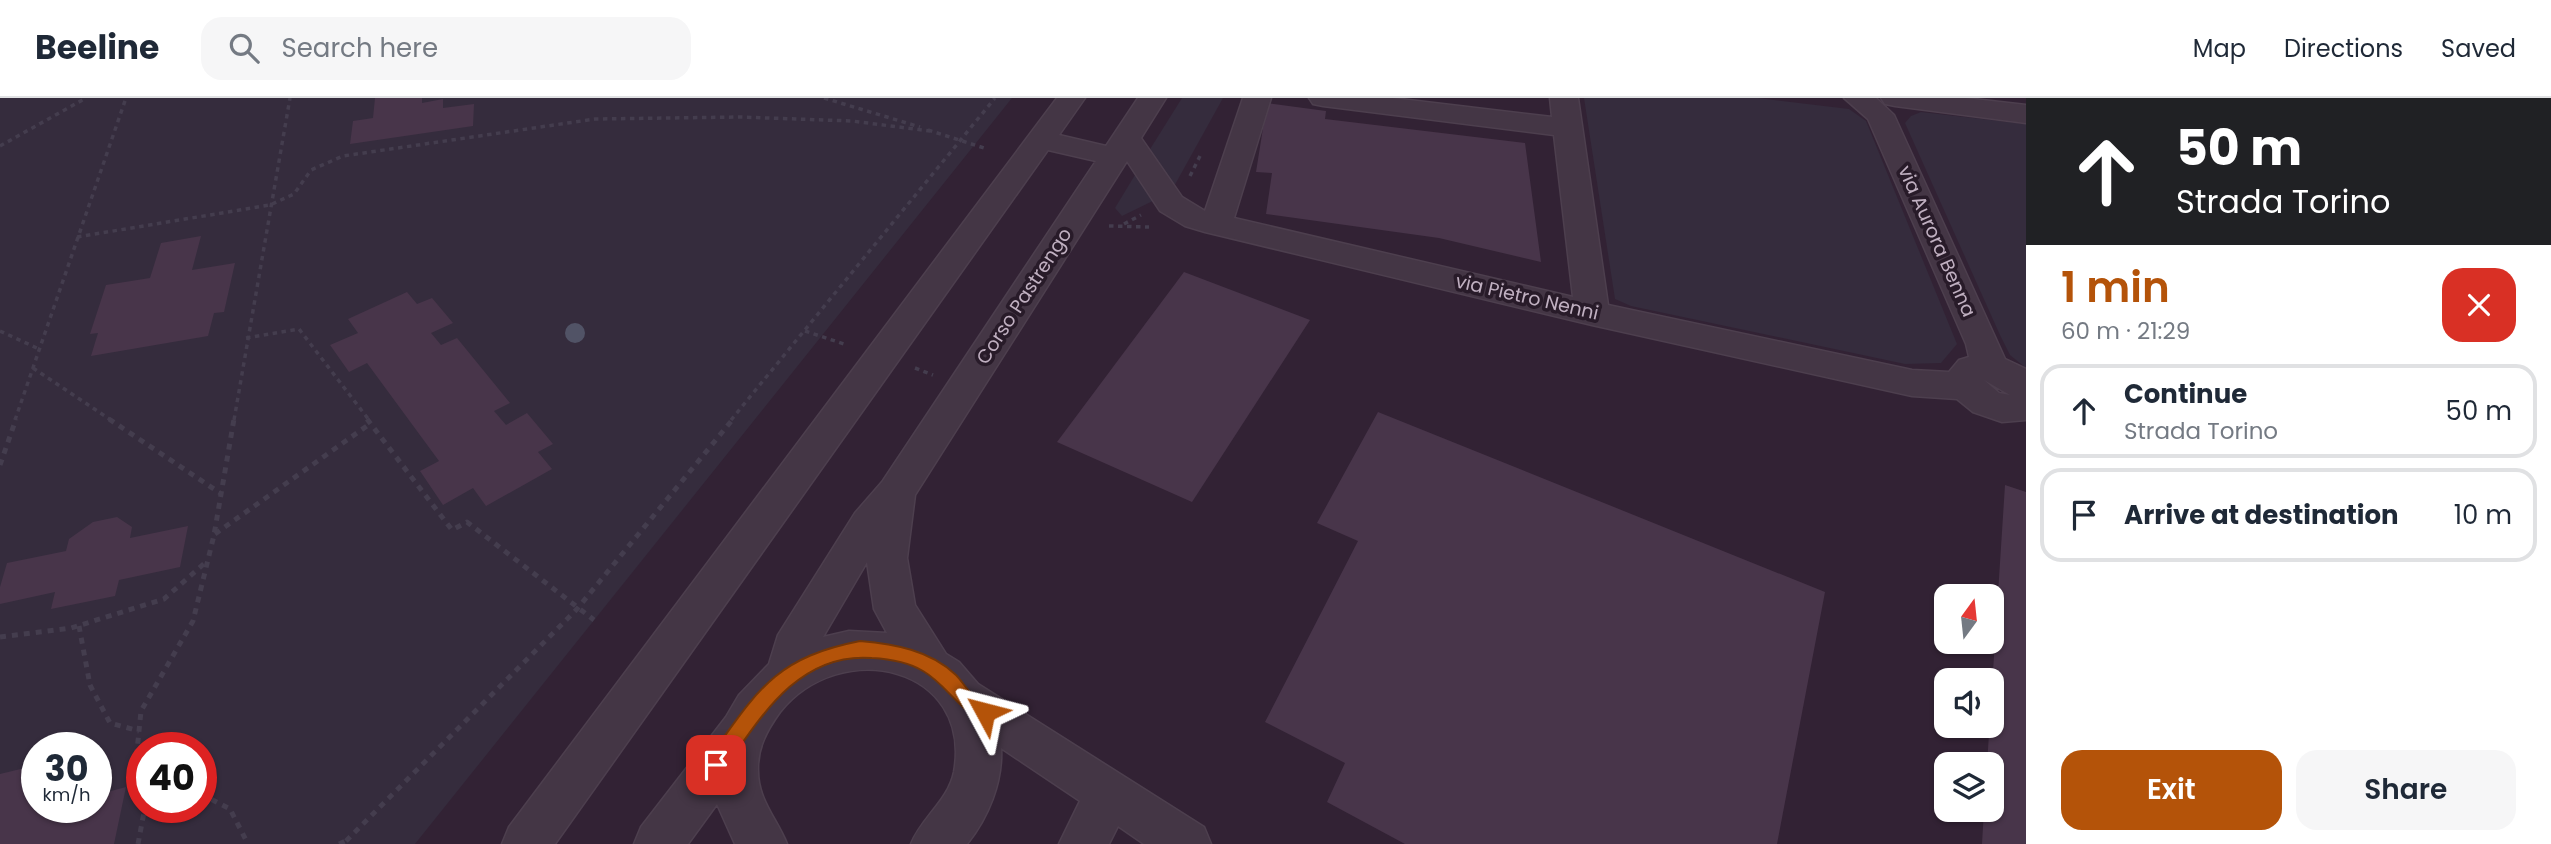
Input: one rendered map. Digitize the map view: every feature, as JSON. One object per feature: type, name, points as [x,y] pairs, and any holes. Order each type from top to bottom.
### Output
[{"type":"street","points":[[527,844],[1071,98]]},
{"type":"street","name":"Corso Pastrengo","points":[[790,673],[793,648],[869,524],[896,493],[1152,98]]},
{"type":"street","points":[[1216,225],[1258,98]]},
{"type":"street","points":[[1323,98],[1566,113],[1592,313]]},
{"type":"street","points":[[1991,98],[2026,102]]},
{"type":"street","points":[[1881,102],[2026,114]]},
{"type":"street","name":"via Aurora Benna","points":[[1881,102],[1983,344],[1979,377]]},
{"type":"street","points":[[1041,139],[1120,148]]},
{"type":"street","name":"via Pietro Nenni","points":[[1120,148],[1171,204],[1196,219],[1216,225],[1592,313],[1912,383],[1979,377]]},
{"type":"street","points":[[2026,389],[2008,374],[1979,377],[1978,398],[2014,410],[2026,406]]},
{"type":"street","name":"Corso Pastrengo","points":[[896,493],[887,558],[895,609],[929,665]]},
{"type":"street","points":[[658,844],[744,729],[763,698],[790,673],[824,656],[860,649],[896,652],[929,665],[949,680],[965,699],[1187,844]]},
{"type":"street","points":[[935,844],[957,823],[968,802],[980,760],[977,727],[965,699]]},
{"type":"street","points":[[744,729],[736,759],[736,789],[745,818],[763,844]]},
{"type":"street","points":[[1083,844],[1109,794]]},
{"type":"path","points":[[0,146],[86,98]]},
{"type":"path","points":[[0,465],[127,98]]},
{"type":"path","points":[[79,626],[90,684],[110,723],[139,731],[141,711],[193,621],[214,534],[246,338],[290,98]]},
{"type":"path","points":[[824,98],[984,148]]},
{"type":"path","points":[[344,843],[577,609],[995,98]]},
{"type":"path","points":[[77,237],[271,205],[294,194],[311,170],[343,156],[595,118],[740,117],[852,121],[930,131]]},
{"type":"path","points":[[246,338],[299,329],[452,530],[467,522],[594,620]]},
{"type":"path","points":[[0,331],[39,349]]},
{"type":"path","points":[[805,331],[966,386]]},
{"type":"path","points":[[33,368],[220,493]]},
{"type":"path","points":[[214,534],[371,423]]},
{"type":"path","points":[[0,637],[79,626],[164,599],[207,561]]},
{"type":"path","points":[[217,802],[230,809],[248,844]]},
{"type":"path","points":[[138,844],[142,823]]},
{"type":"shaded area","points":[[0,98],[1012,98],[415,844],[0,844]]},
{"type":"shaded area","points":[[1182,98],[1223,98],[1172,190],[1147,154]]},
{"type":"shaded area","points":[[1584,98],[1758,98],[1849,109],[1866,121],[1957,344],[1941,363],[1905,364],[1631,306],[1615,299]]},
{"type":"shaded area","points":[[1921,112],[2026,124],[2026,368],[2010,355],[2000,335],[1905,123],[1911,116]]},
{"type":"shaded area","points":[[1138,170],[1157,199],[1122,216],[1115,208]]},
{"type":"building","points":[[375,98],[422,98],[422,103],[443,99],[443,108],[474,104],[473,126],[350,144],[353,121],[373,118]]},
{"type":"building","points":[[1267,103],[1326,111],[1325,119],[1525,143],[1541,262],[1439,238],[1266,214],[1272,173],[1256,172]]},
{"type":"building","points":[[201,236],[192,270],[235,263],[224,312],[214,313],[208,336],[91,356],[98,333],[90,334],[106,285],[150,278],[161,243]]},
{"type":"building","points":[[1184,272],[1310,320],[1192,502],[1057,442]]},
{"type":"building","points":[[407,292],[417,304],[432,298],[453,323],[431,333],[441,345],[457,338],[510,403],[494,411],[506,425],[527,413],[553,444],[538,452],[552,469],[486,506],[473,488],[443,505],[420,471],[439,461],[367,363],[349,372],[330,345],[358,333],[348,319]]},
{"type":"building","points":[[1378,412],[1825,592],[1777,844],[1405,844],[1327,802],[1345,763],[1265,722],[1358,541],[1317,523]]},
{"type":"building","points":[[2005,485],[2026,492],[2026,844],[1982,844],[1983,822],[2004,822],[2004,752],[1988,752],[1989,738],[2004,738],[2004,668],[1993,668],[1994,654],[2004,654],[2004,584],[1999,584]]},
{"type":"building","points":[[117,517],[132,527],[130,538],[188,526],[180,567],[119,580],[115,596],[51,609],[55,592],[0,604],[0,587],[7,563],[66,551],[69,539],[93,522]]},
{"type":"building","points":[[21,769],[21,823],[112,823],[112,791],[126,787],[114,844],[0,844],[0,774]]},
{"type":"route","points":[[716,765],[744,729],[763,698],[790,673],[824,656],[860,649],[896,652],[929,665],[949,680],[965,699],[985,712]]}]
